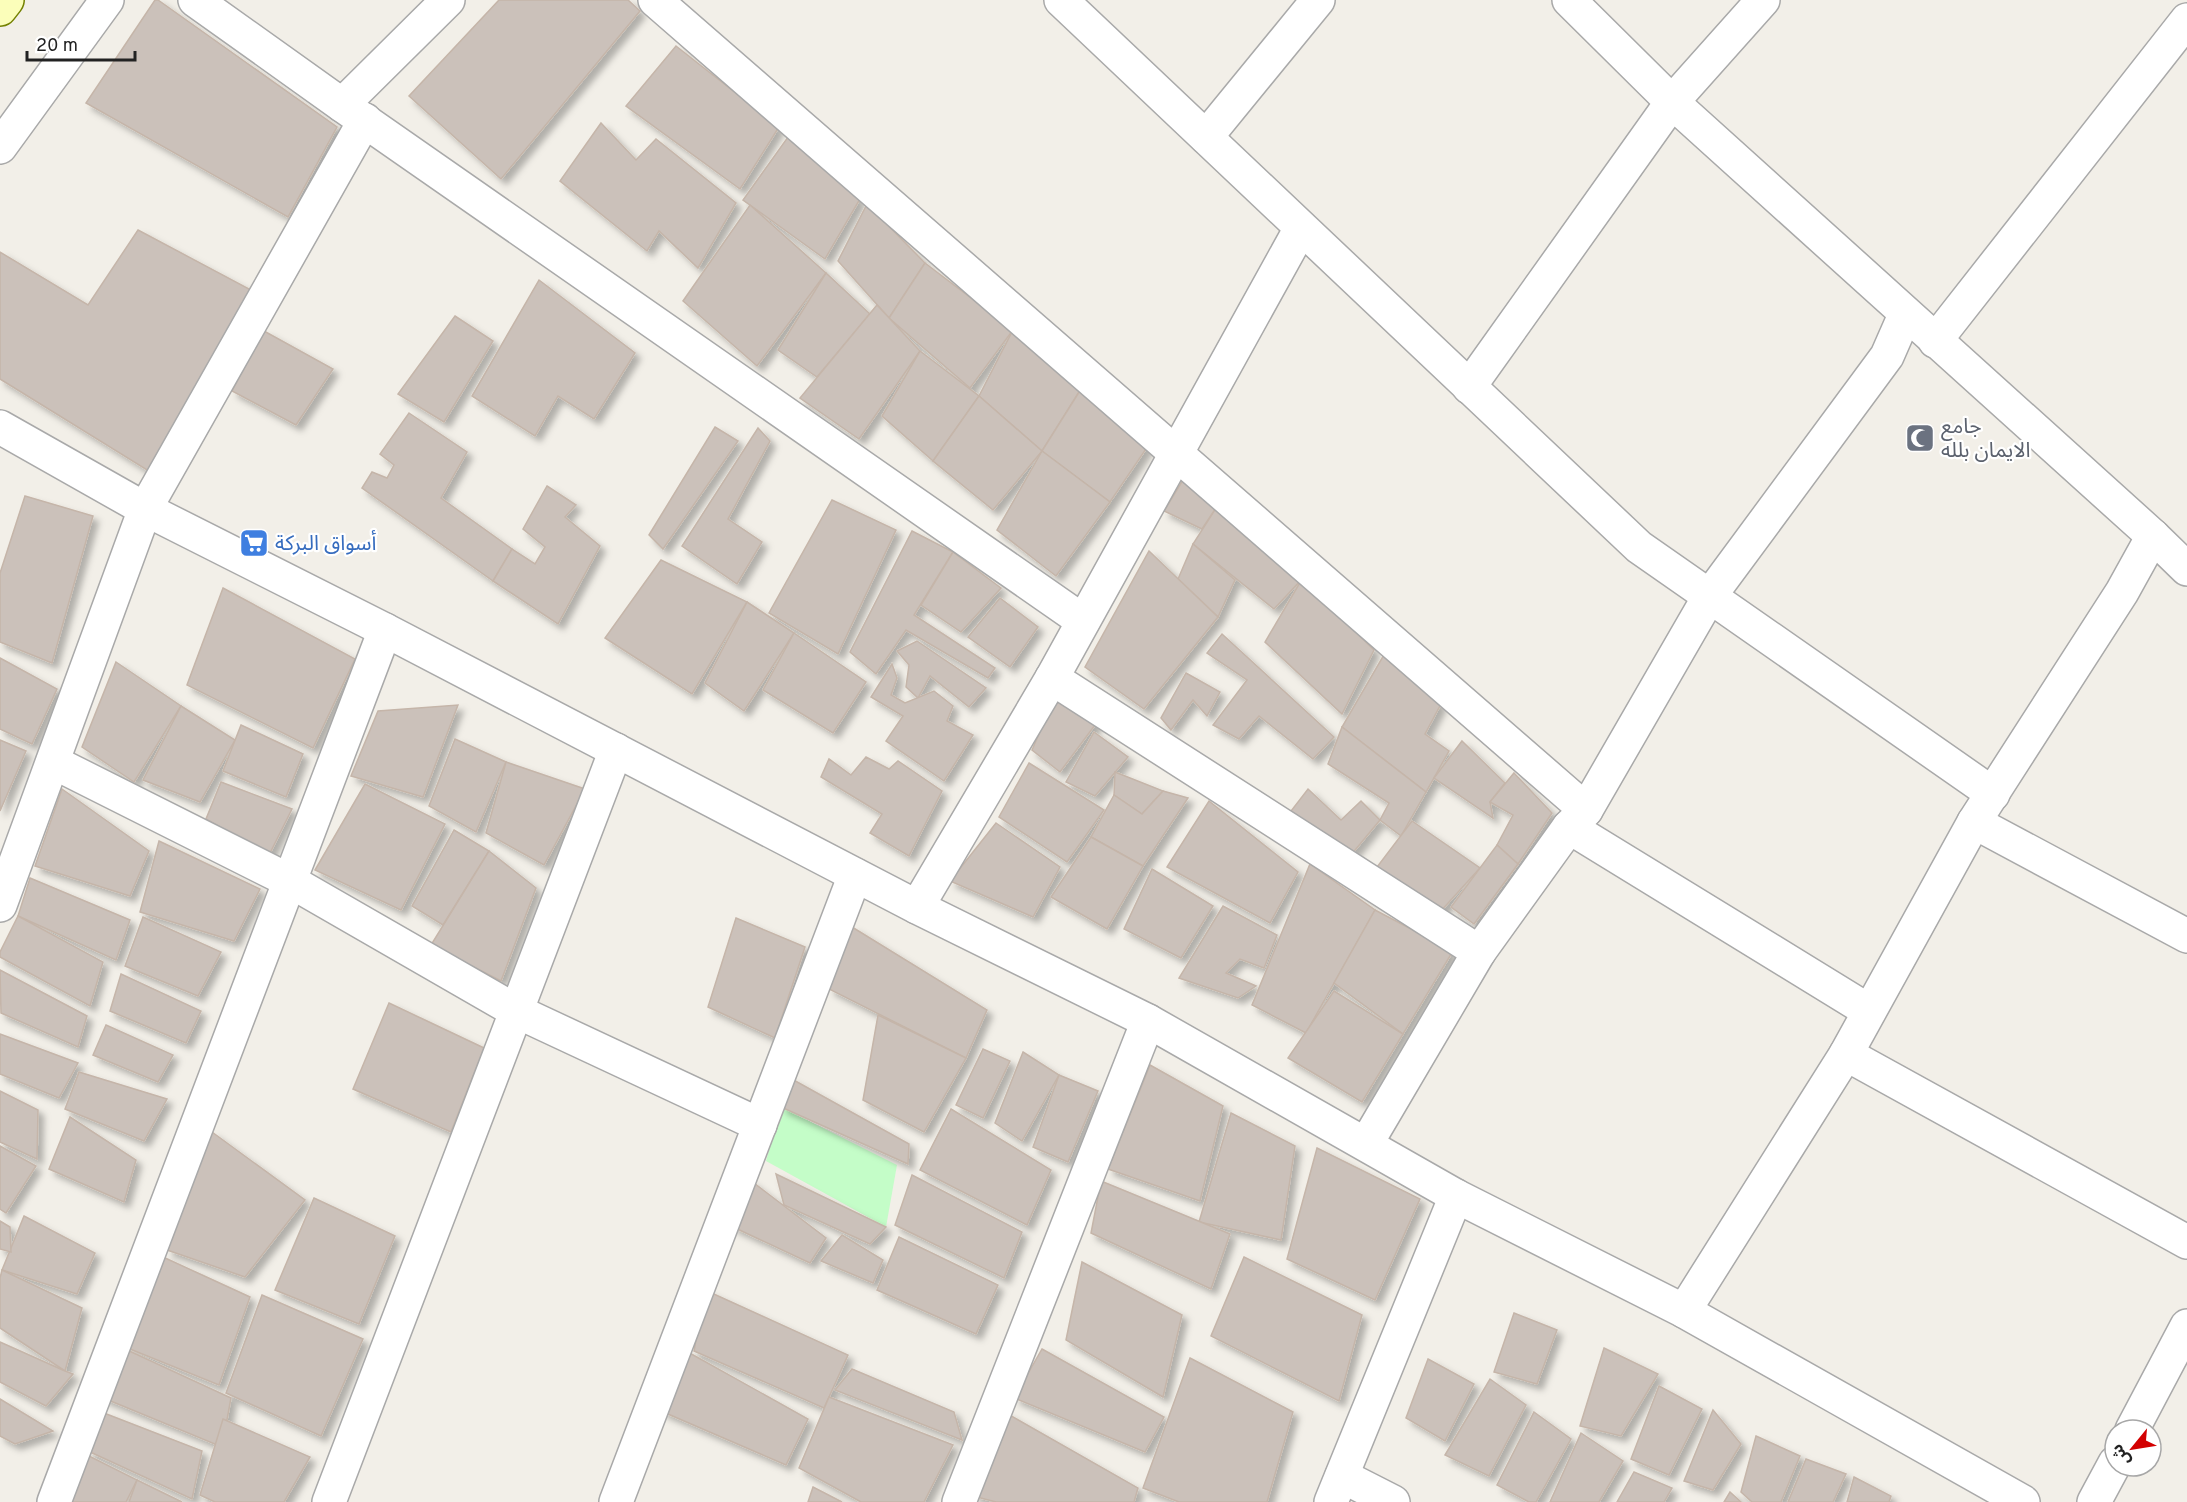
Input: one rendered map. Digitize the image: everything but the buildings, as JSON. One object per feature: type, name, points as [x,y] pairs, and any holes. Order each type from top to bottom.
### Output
[{"type":"main road","points":[[0,9],[7,0]]},
{"type":"street","points":[[0,147],[107,0]]},
{"type":"street","points":[[195,0],[1083,621]]},
{"type":"street","points":[[0,905],[145,509],[354,113],[448,0]]},
{"type":"street","points":[[655,0],[1176,454],[1577,819],[1869,1011]]},
{"type":"street","points":[[1061,0],[1639,547],[1993,794]]},
{"type":"street","points":[[1206,137],[1318,0]]},
{"type":"street","points":[[1569,0],[1672,102],[1905,315],[2186,566]]},
{"type":"street","points":[[1469,387],[1672,102],[1763,0]]},
{"type":"street","points":[[1935,341],[2187,20]]},
{"type":"street","points":[[917,907],[1052,678],[1301,228]]},
{"type":"street","points":[[1366,1144],[1479,952],[1577,819],[1709,597],[1887,356],[1905,315]]},
{"type":"street","points":[[0,427],[145,509],[385,630],[917,907],[1148,1021],[1456,1196],[1684,1311],[2023,1502]]},
{"type":"street","points":[[1684,1311],[1846,1054],[1974,822],[2122,592],[2153,536]]},
{"type":"street","points":[[54,1502],[385,630]]},
{"type":"street","points":[[1052,678],[1479,952]]},
{"type":"street","points":[[329,1502],[616,750]]},
{"type":"street","points":[[52,762],[290,881],[516,1011],[760,1125]]},
{"type":"street","points":[[1974,822],[2187,936]]},
{"type":"street","points":[[616,1502],[855,875]]},
{"type":"street","points":[[959,1502],[1148,1021]]},
{"type":"street","points":[[1846,1054],[2187,1242]]},
{"type":"street","points":[[1393,1502],[1336,1489],[1456,1196]]},
{"type":"street","points":[[2138,1418],[2187,1326]]},
{"type":"street","points":[[2094,1502],[2107,1478]]},
{"type":"green space","points":[[781,1107],[897,1165],[886,1227],[766,1161]]},
{"type":"place","name":"جامع الايمان بلله","points":[[1920,438]]},
{"type":"place","name":"أسواق البركة","points":[[254,543]]}]
